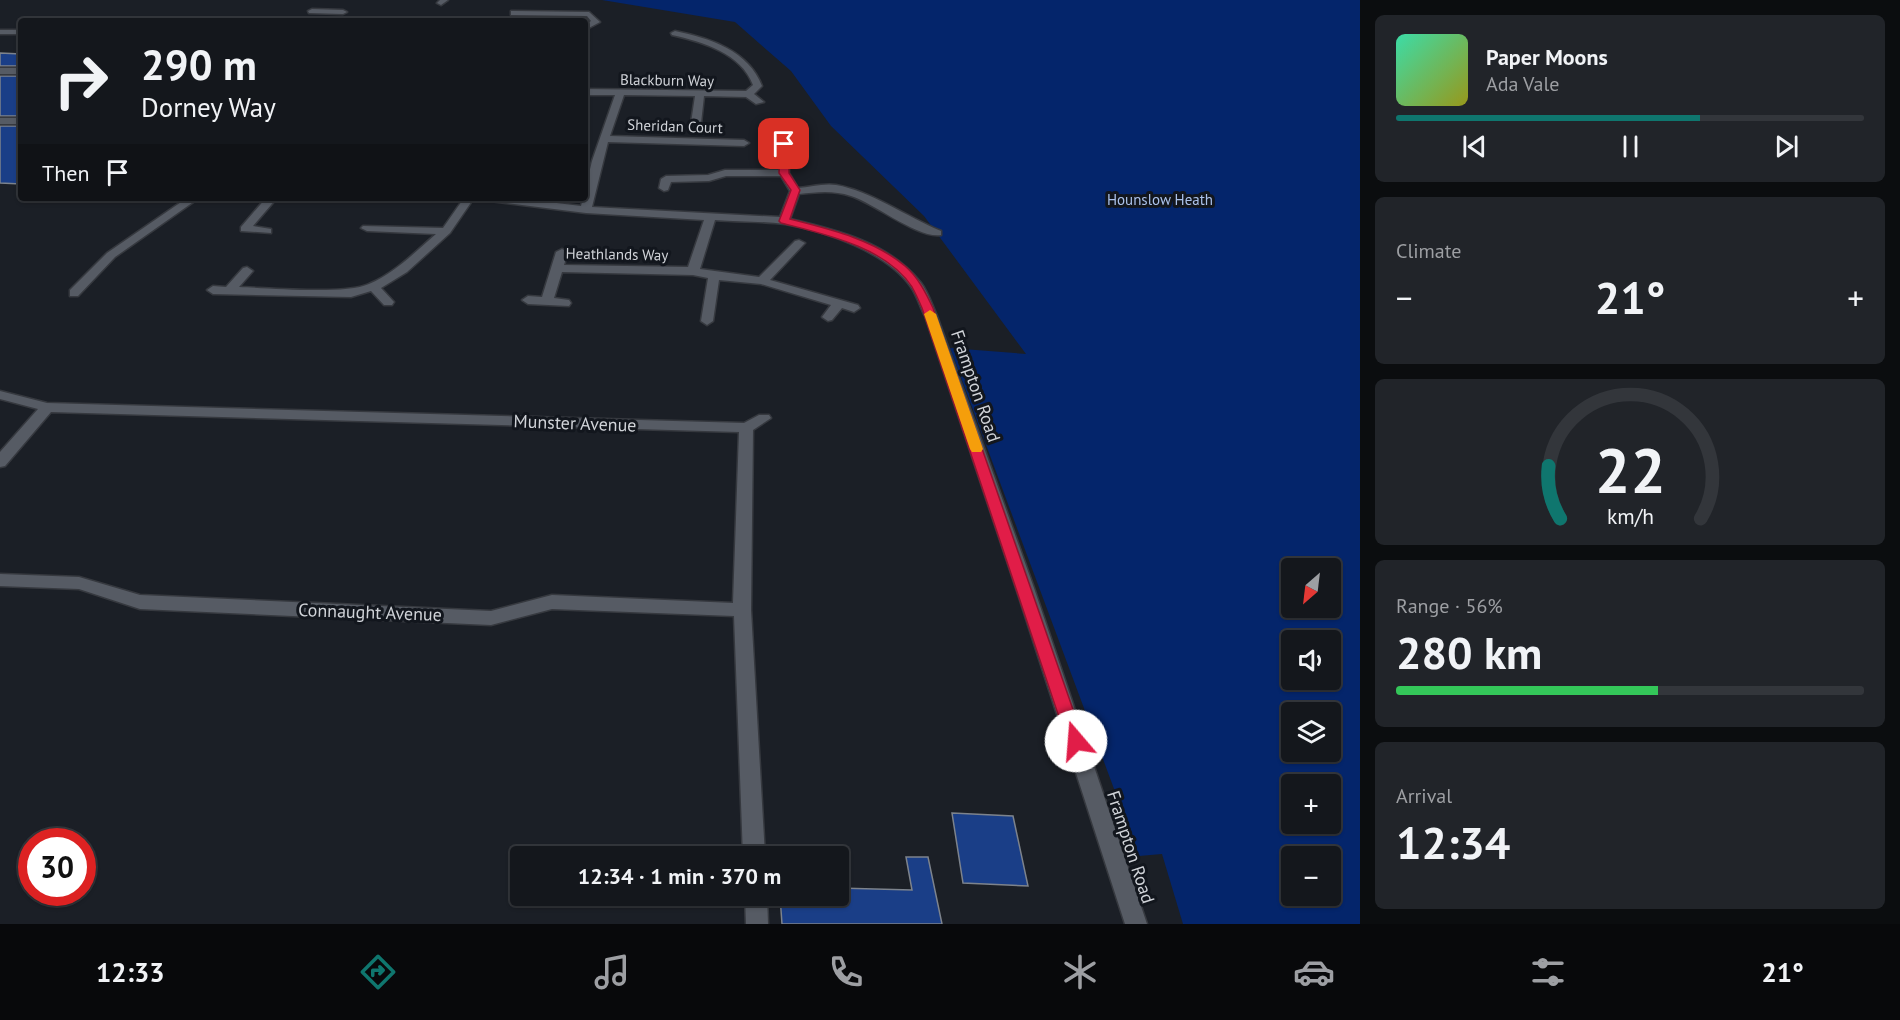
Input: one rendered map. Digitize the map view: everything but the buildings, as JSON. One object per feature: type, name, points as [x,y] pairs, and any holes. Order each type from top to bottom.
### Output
[{"type":"street","points":[[312,11],[343,12]]},
{"type":"street","points":[[320,18],[325,12]]},
{"type":"street","points":[[514,13],[589,14],[596,22],[588,26]]},
{"type":"street","points":[[0,32],[18,32]]},
{"type":"street","name":"Blackburn Way","points":[[588,92],[748,94],[758,86],[750,70],[723,48],[691,36],[675,33]]},
{"type":"street","points":[[0,71],[18,71]]},
{"type":"street","points":[[586,210],[597,161],[620,93]]},
{"type":"street","points":[[696,123],[700,94]]},
{"type":"street","points":[[748,94],[759,102]]},
{"type":"street","points":[[0,121],[18,121]]},
{"type":"street","name":"Sheridan Court","points":[[605,139],[744,143]]},
{"type":"street","points":[[784,144],[784,173],[795,190]]},
{"type":"street","points":[[588,161],[597,161]]},
{"type":"street","points":[[664,188],[666,179],[708,177],[725,173],[784,173]]},
{"type":"street","points":[[795,190],[834,188],[857,194],[909,222],[937,233]]},
{"type":"street","points":[[784,221],[795,190]]},
{"type":"street","points":[[74,294],[111,255],[137,235],[190,201]]},
{"type":"street","points":[[244,229],[269,201]]},
{"type":"street","points":[[213,290],[351,293],[373,287],[403,268],[446,231],[467,201]]},
{"type":"street","name":"Frampton Road","points":[[514,201],[586,210],[784,221],[826,231],[866,246],[902,268],[917,286],[931,316],[1021,577],[1136,924]]},
{"type":"street","name":"Heathlands Way","points":[[693,271],[711,216]]},
{"type":"street","points":[[230,229],[267,231]]},
{"type":"street","points":[[370,242],[373,229],[446,231]]},
{"type":"street","points":[[762,281],[799,243]]},
{"type":"street","name":"Heathlands Way","points":[[562,252],[557,268],[693,271],[714,276],[762,281],[854,308]]},
{"type":"street","points":[[547,301],[557,268]]},
{"type":"street","points":[[230,290],[247,272]]},
{"type":"street","points":[[707,321],[714,276]]},
{"type":"street","points":[[373,287],[388,302]]},
{"type":"street","points":[[528,300],[565,303]]},
{"type":"street","points":[[828,317],[839,304]]},
{"type":"street","name":"Munster Avenue","points":[[0,395],[47,407],[746,428]]},
{"type":"street","points":[[0,462],[47,407]]},
{"type":"street","points":[[754,846],[742,610],[746,428],[764,418]]},
{"type":"street","name":"Connaught Avenue","points":[[0,580],[79,584],[140,603],[491,618],[552,602],[742,610]]},
{"type":"street","points":[[757,906],[758,924]]},
{"type":"green space","name":"Hounslow Heath","points":[[602,0],[1360,0],[1360,924],[1183,924],[1162,854],[1139,856],[950,348],[1026,354],[924,216],[831,126],[791,71],[735,22]]},
{"type":"slow traffic","points":[[930,314],[977,449]]},
{"type":"route","points":[[784,144],[784,173],[795,190],[784,221],[826,231],[866,246],[902,268],[917,286],[928,308],[1076,741]]}]
